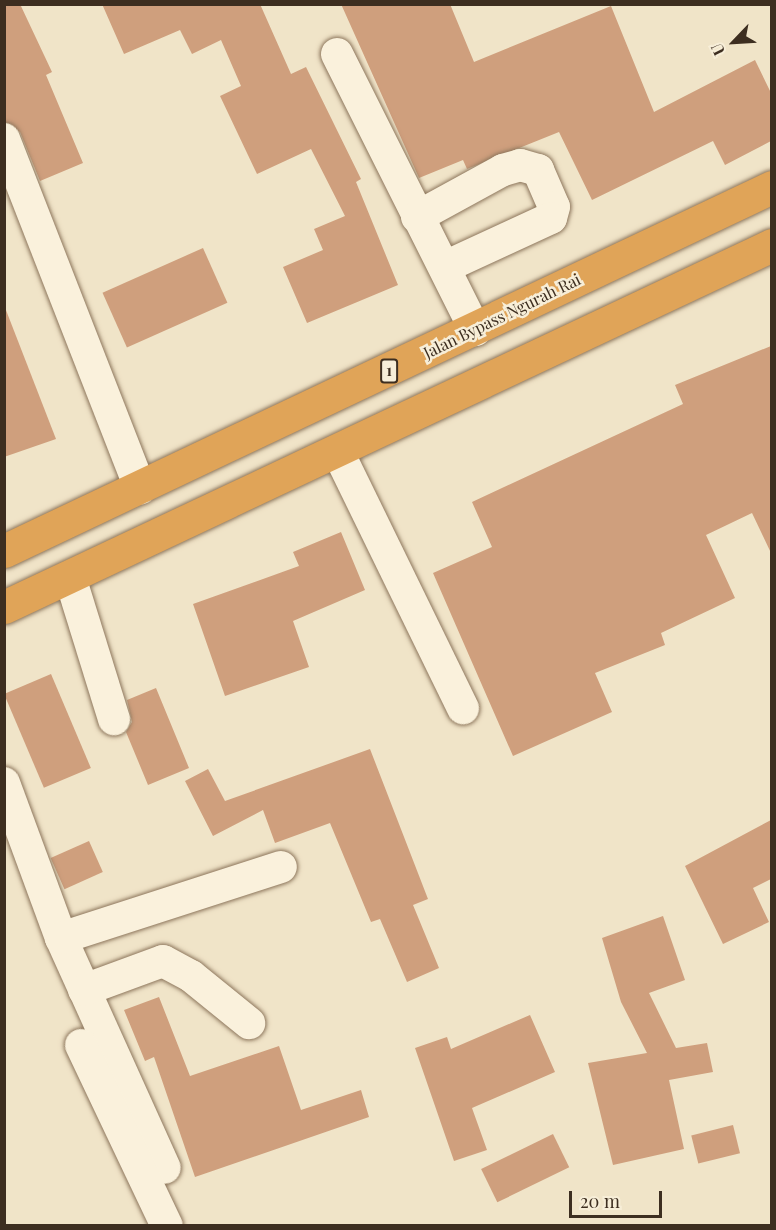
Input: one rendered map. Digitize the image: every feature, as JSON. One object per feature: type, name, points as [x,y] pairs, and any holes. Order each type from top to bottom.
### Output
[{"type":"highway","name":"Jalan Bypass Ngurah Rai","points":[[4,551],[475,330],[771,187]]},
{"type":"highway","points":[[4,607],[339,454],[771,245]]},
{"type":"street","points":[[337,54],[475,330]]},
{"type":"street","points":[[4,139],[140,488]]},
{"type":"street","points":[[417,217],[503,170],[520,165],[538,170],[554,207],[551,218],[450,277]]},
{"type":"street","points":[[339,454],[463,708]]},
{"type":"street","points":[[70,577],[114,719]]},
{"type":"street","points":[[4,783],[61,938],[165,1168]]},
{"type":"street","points":[[61,938],[281,867]]},
{"type":"street","points":[[84,990],[163,962],[191,976],[249,1023]]},
{"type":"street","points":[[81,1045],[167,1226]]},
{"type":"building","points":[[4,4],[20,4],[52,72],[46,75],[83,163],[40,181],[20,132],[4,121]]},
{"type":"building","points":[[102,4],[260,4],[291,74],[306,67],[361,179],[356,182],[398,285],[307,323],[283,267],[323,250],[314,229],[345,216],[311,149],[257,174],[220,96],[241,86],[221,40],[192,54],[180,30],[124,54]]},
{"type":"building","points":[[341,4],[450,4],[474,62],[611,6],[654,112],[755,60],[771,93],[771,141],[725,165],[713,141],[592,200],[559,132],[467,169],[463,160],[419,178]]},
{"type":"building","points":[[203,248],[227,303],[127,348],[103,293]]},
{"type":"building","points":[[4,305],[56,439],[4,457]]},
{"type":"building","points":[[771,346],[771,553],[752,513],[706,535],[735,598],[661,633],[665,645],[595,673],[612,712],[513,756],[433,573],[492,547],[472,502],[683,404],[675,385]]},
{"type":"building","points":[[341,532],[365,590],[293,621],[309,667],[225,696],[193,604],[299,566],[293,552]]},
{"type":"building","points":[[51,674],[91,768],[44,788],[4,694]]},
{"type":"building","points":[[156,688],[189,768],[148,785],[126,732],[132,722],[127,700]]},
{"type":"building","points":[[370,749],[428,899],[413,905],[439,968],[407,982],[380,919],[371,922],[330,823],[275,843],[263,810],[213,836],[185,781],[208,769],[225,801]]},
{"type":"building","points":[[771,820],[771,879],[753,888],[769,922],[723,944],[685,866]]},
{"type":"building","points":[[89,841],[103,872],[64,889],[51,858]]},
{"type":"building","points":[[663,916],[685,980],[649,993],[676,1048],[707,1043],[713,1072],[669,1080],[684,1149],[613,1165],[588,1063],[647,1053],[621,1002],[602,938]]},
{"type":"building","points":[[159,997],[190,1076],[279,1046],[301,1110],[361,1090],[369,1117],[195,1177],[154,1057],[145,1061],[124,1010]]},
{"type":"building","points":[[530,1015],[555,1072],[472,1108],[487,1150],[454,1161],[415,1048],[447,1037],[451,1049]]},
{"type":"building","points":[[733,1125],[740,1153],[698,1164],[691,1135]]},
{"type":"building","points":[[553,1134],[569,1167],[497,1202],[481,1169]]}]
